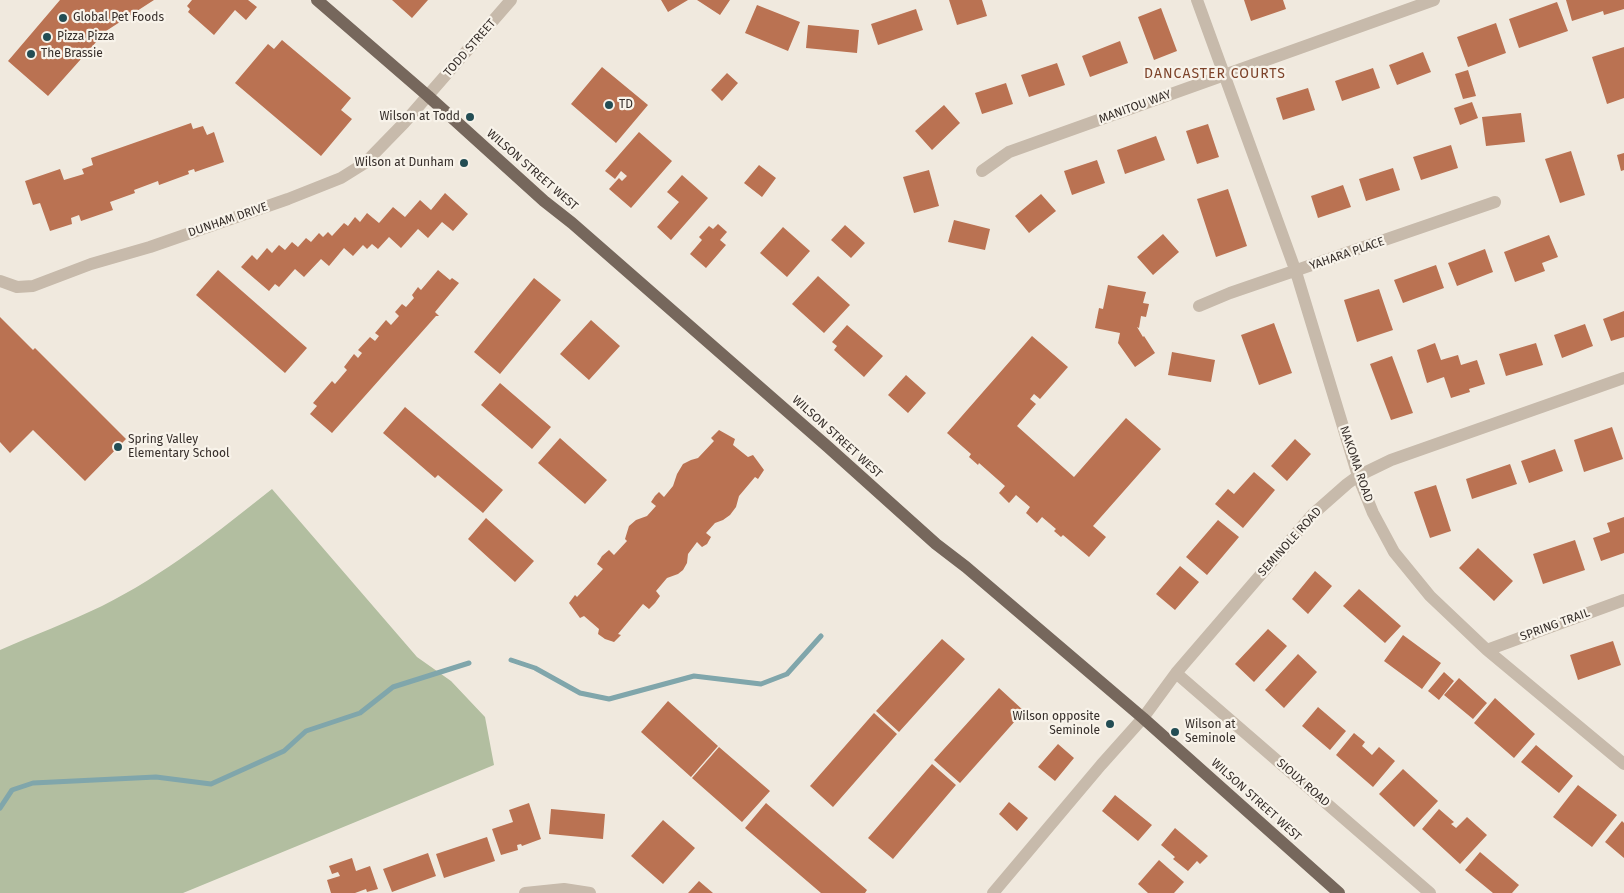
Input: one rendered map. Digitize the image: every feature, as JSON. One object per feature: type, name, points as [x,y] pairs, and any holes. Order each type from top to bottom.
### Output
[{"type":"main road","name":"WILSON STREET WEST","points":[[317,0],[428,96],[544,201],[572,223],[806,427],[936,544],[966,567],[1143,718],[1339,893]]},
{"type":"street","name":"TODD STREET","points":[[428,96],[511,0]]},
{"type":"street","name":"NAKOMA ROAD","points":[[1198,0],[1296,272],[1358,476],[1373,513],[1394,552],[1430,596],[1487,650],[1624,764]]},
{"type":"street","name":"MANITOU WAY","points":[[982,172],[1009,152],[1434,0]]},
{"type":"street","name":"DUNHAM DRIVE","points":[[0,281],[18,287],[33,286],[91,264],[288,199],[341,178],[365,163],[428,96]]},
{"type":"street","name":"YAHARA PLACE","points":[[1199,306],[1230,293],[1296,272],[1495,202]]},
{"type":"street","name":"SEMINOLE ROAD","points":[[993,893],[1143,718],[1176,673],[1312,514],[1358,476],[1391,460],[1624,378]]},
{"type":"street","name":"SPRING TRAIL","points":[[1487,650],[1624,600]]},
{"type":"street","name":"SIOUX ROAD","points":[[1176,673],[1430,893]]},
{"type":"street","points":[[525,893],[564,889],[590,893]]},
{"type":"green space","points":[[272,489],[417,657],[451,681],[485,717],[494,765],[183,893],[0,893],[0,650],[77,618],[147,581],[211,537]]},
{"type":"building","points":[[60,0],[154,0],[106,31],[48,96],[8,61]]},
{"type":"building","points":[[192,0],[248,0],[257,7],[246,20],[235,10],[214,35],[188,12],[190,9],[187,6]]},
{"type":"building","points":[[392,0],[428,0],[412,18]]},
{"type":"building","points":[[661,0],[688,0],[668,12]]},
{"type":"building","points":[[697,0],[730,0],[720,15]]},
{"type":"building","points":[[949,0],[982,0],[987,16],[957,25]]},
{"type":"building","points":[[1244,0],[1283,0],[1286,9],[1251,21]]},
{"type":"building","points":[[1566,0],[1624,0],[1624,9],[1604,15],[1603,11],[1572,21]]},
{"type":"building","points":[[1557,2],[1568,31],[1519,48],[1509,19]]},
{"type":"building","points":[[757,5],[800,22],[788,51],[745,33]]},
{"type":"building","points":[[1161,8],[1177,51],[1154,60],[1138,17]]},
{"type":"building","points":[[916,9],[923,30],[878,45],[871,24]]},
{"type":"building","points":[[1496,23],[1506,53],[1468,67],[1457,37]]},
{"type":"building","points":[[808,25],[859,30],[857,53],[806,48]]},
{"type":"building","points":[[282,40],[351,98],[341,110],[352,119],[321,156],[235,83],[268,44],[274,49]]},
{"type":"building","points":[[1120,41],[1128,63],[1090,77],[1082,56]]},
{"type":"building","points":[[1624,47],[1624,98],[1607,104],[1592,57]]},
{"type":"building","points":[[1423,52],[1431,72],[1397,85],[1389,65]]},
{"type":"building","points":[[1057,63],[1065,85],[1029,97],[1021,75]]},
{"type":"building","name":"TD","points":[[602,67],[648,105],[616,143],[571,104]]},
{"type":"building","points":[[1373,68],[1380,88],[1342,101],[1335,81]]},
{"type":"building","points":[[1468,70],[1476,96],[1463,99],[1455,74]]},
{"type":"building","points":[[727,73],[738,83],[722,101],[711,90]]},
{"type":"building","points":[[1006,83],[1013,104],[982,114],[975,93]]},
{"type":"building","points":[[1308,88],[1315,110],[1283,120],[1276,98]]},
{"type":"building","points":[[1472,102],[1478,118],[1460,125],[1454,108]]},
{"type":"building","points":[[944,105],[960,123],[932,150],[915,131]]},
{"type":"building","points":[[1521,113],[1525,142],[1486,146],[1482,117]]},
{"type":"building","points":[[191,123],[193,129],[203,126],[207,135],[214,132],[224,162],[195,172],[194,169],[188,171],[189,174],[159,185],[158,181],[134,190],[135,193],[110,202],[113,210],[81,221],[79,215],[71,218],[72,224],[50,231],[40,203],[33,205],[25,181],[60,169],[64,180],[84,174],[82,169],[93,165],[91,158]]},
{"type":"building","points":[[1208,124],[1219,157],[1197,164],[1186,131]]},
{"type":"building","points":[[639,132],[672,161],[631,208],[609,189],[619,178],[622,181],[627,176],[621,171],[615,179],[605,171]]},
{"type":"building","points":[[1156,136],[1165,160],[1125,174],[1117,150]]},
{"type":"building","points":[[1451,145],[1458,168],[1421,180],[1413,157]]},
{"type":"building","points":[[1571,151],[1585,195],[1560,203],[1545,159]]},
{"type":"building","points":[[1624,153],[1624,170],[1621,171],[1617,155]]},
{"type":"building","points":[[1097,160],[1105,183],[1072,195],[1064,171]]},
{"type":"building","points":[[759,165],[776,178],[762,197],[744,183]]},
{"type":"building","points":[[1393,168],[1400,190],[1366,201],[1359,179]]},
{"type":"building","points":[[929,170],[939,206],[914,213],[903,177]]},
{"type":"building","points":[[682,175],[708,198],[671,240],[657,227],[679,202],[667,192]]},
{"type":"building","points":[[1343,185],[1351,207],[1318,218],[1311,196]]},
{"type":"building","points":[[1228,189],[1247,246],[1216,257],[1197,199]]},
{"type":"building","points":[[445,193],[468,214],[453,231],[442,222],[428,238],[418,229],[401,248],[389,237],[378,249],[372,244],[367,249],[363,245],[353,256],[344,248],[329,266],[321,259],[304,277],[295,269],[279,287],[275,284],[269,291],[241,267],[252,255],[257,260],[267,248],[272,253],[279,245],[285,250],[292,242],[298,247],[306,238],[311,242],[319,233],[323,237],[328,232],[332,236],[344,223],[348,226],[355,217],[360,222],[367,213],[379,223],[393,207],[405,217],[420,200],[431,210]]},
{"type":"building","points":[[1041,194],[1056,211],[1029,233],[1015,216]]},
{"type":"building","points":[[954,220],[990,229],[985,250],[948,242]]},
{"type":"building","points":[[718,224],[727,232],[720,240],[726,245],[706,268],[690,254],[702,240],[699,237],[709,226],[713,229]]},
{"type":"building","points":[[845,225],[865,243],[851,258],[831,240]]},
{"type":"building","points":[[783,227],[810,251],[787,277],[760,253]]},
{"type":"building","points":[[1163,234],[1179,252],[1153,275],[1137,257]]},
{"type":"building","points":[[1549,235],[1558,257],[1542,263],[1545,271],[1515,282],[1504,252]]},
{"type":"building","points":[[1485,249],[1493,272],[1457,286],[1448,263]]},
{"type":"building","points":[[1436,265],[1444,288],[1403,303],[1394,280]]},
{"type":"building","points":[[218,270],[307,348],[285,373],[196,295]]},
{"type":"building","points":[[438,270],[450,280],[452,278],[459,283],[435,312],[439,316],[436,316],[332,433],[310,414],[317,406],[313,403],[332,381],[335,384],[347,370],[344,367],[354,354],[358,358],[362,353],[358,350],[370,337],[375,341],[379,336],[375,333],[386,320],[391,325],[399,316],[395,312],[402,304],[406,307],[414,298],[412,295],[418,287],[421,290]]},
{"type":"building","points":[[818,276],[850,305],[824,333],[792,304]]},
{"type":"building","points":[[534,278],[561,300],[500,374],[474,352]]},
{"type":"building","points":[[1108,285],[1146,292],[1143,303],[1149,304],[1146,317],[1141,316],[1139,328],[1137,327],[1155,353],[1135,367],[1118,343],[1120,333],[1095,328],[1099,308],[1103,309]]},
{"type":"building","points":[[1379,289],[1393,330],[1357,342],[1344,300]]},
{"type":"building","points":[[1624,311],[1624,337],[1611,341],[1603,319]]},
{"type":"building","points":[[0,317],[33,350],[35,348],[126,439],[85,481],[33,430],[10,453],[0,442]]},
{"type":"building","points":[[591,320],[620,346],[589,380],[560,354]]},
{"type":"building","points":[[1274,323],[1292,373],[1259,385],[1241,335]]},
{"type":"building","points":[[1585,324],[1593,346],[1562,358],[1554,335]]},
{"type":"building","points":[[847,325],[883,356],[864,377],[834,350],[837,346],[832,342]]},
{"type":"building","points":[[1032,336],[1068,367],[1040,399],[1034,394],[1030,399],[1036,404],[1017,426],[1074,477],[1126,418],[1161,449],[1093,526],[1106,537],[1089,557],[1063,535],[1061,537],[1054,531],[1056,529],[1042,517],[1037,523],[1026,513],[1030,507],[1016,495],[1009,503],[999,493],[1005,486],[979,463],[978,465],[969,457],[971,454],[947,433]]},
{"type":"building","points":[[1435,343],[1441,360],[1458,355],[1461,365],[1477,360],[1485,384],[1469,389],[1470,392],[1451,398],[1444,377],[1427,383],[1417,350]]},
{"type":"building","points":[[1536,343],[1543,365],[1506,376],[1499,354]]},
{"type":"building","points":[[1172,352],[1215,360],[1211,382],[1168,375]]},
{"type":"building","points":[[1392,356],[1413,413],[1391,420],[1370,364]]},
{"type":"building","points":[[906,375],[926,393],[908,413],[888,395]]},
{"type":"building","points":[[500,383],[551,427],[532,449],[481,405]]},
{"type":"building","points":[[405,407],[503,490],[483,513],[438,475],[435,478],[383,433]]},
{"type":"building","points":[[1612,427],[1623,459],[1584,472],[1574,440]]},
{"type":"building","points":[[719,430],[735,439],[733,445],[748,457],[753,455],[764,470],[758,479],[755,477],[739,496],[736,507],[730,515],[715,523],[706,533],[711,537],[707,544],[702,547],[697,542],[688,554],[687,563],[683,570],[667,578],[656,591],[660,596],[655,603],[649,609],[643,604],[618,634],[621,635],[614,642],[605,639],[598,634],[599,629],[584,616],[580,618],[569,603],[603,569],[597,564],[602,556],[609,550],[614,555],[627,541],[625,539],[629,526],[636,520],[647,516],[656,506],[651,502],[655,496],[659,492],[664,497],[673,486],[683,464],[698,458],[714,441],[711,438]]},
{"type":"building","points":[[560,438],[607,480],[585,504],[538,463]]},
{"type":"building","points":[[1295,439],[1311,454],[1287,481],[1271,466]]},
{"type":"building","points":[[1555,449],[1563,471],[1529,483],[1521,461]]},
{"type":"building","points":[[1510,464],[1517,484],[1472,499],[1466,479]]},
{"type":"building","points":[[1254,472],[1275,490],[1243,528],[1215,504],[1228,489],[1234,494]]},
{"type":"building","points":[[1436,485],[1451,531],[1430,538],[1414,492]]},
{"type":"building","points":[[1624,517],[1624,553],[1601,561],[1593,538],[1610,532],[1607,523]]},
{"type":"building","points":[[486,518],[534,561],[515,582],[468,539]]},
{"type":"building","points":[[1218,520],[1239,537],[1207,575],[1186,557]]},
{"type":"building","points":[[1575,540],[1585,570],[1543,584],[1533,554]]},
{"type":"building","points":[[1478,548],[1513,581],[1494,601],[1459,568]]},
{"type":"building","points":[[1180,566],[1199,582],[1175,610],[1156,594]]},
{"type":"building","points":[[1315,571],[1332,586],[1308,614],[1292,599]]},
{"type":"building","points":[[1359,589],[1401,626],[1385,643],[1343,606]]},
{"type":"building","points":[[1268,629],[1287,646],[1254,682],[1235,664]]},
{"type":"building","points":[[1403,635],[1441,663],[1422,689],[1384,661]]},
{"type":"building","points":[[942,639],[965,659],[899,732],[876,711]]},
{"type":"building","points":[[1613,641],[1621,665],[1578,680],[1570,655]]},
{"type":"building","points":[[1298,654],[1317,672],[1284,708],[1265,690]]},
{"type":"building","points":[[1444,672],[1454,681],[1439,700],[1428,691]]},
{"type":"building","points":[[1459,678],[1487,703],[1473,719],[1444,695]]},
{"type":"building","points":[[999,688],[1024,711],[960,783],[934,760]]},
{"type":"building","points":[[1495,698],[1535,734],[1514,758],[1474,723]]},
{"type":"building","points":[[668,701],[718,746],[691,777],[641,732]]},
{"type":"building","points":[[1318,707],[1346,731],[1330,750],[1302,726]]},
{"type":"building","points":[[874,713],[897,734],[833,807],[810,786]]},
{"type":"building","points":[[1354,733],[1365,742],[1362,746],[1372,755],[1379,747],[1395,761],[1373,787],[1336,755]]},
{"type":"building","points":[[1058,744],[1074,758],[1055,781],[1038,767]]},
{"type":"building","points":[[1536,745],[1573,776],[1559,793],[1521,762]]},
{"type":"building","points":[[719,747],[770,791],[742,822],[692,778]]},
{"type":"building","points":[[932,764],[956,785],[893,859],[868,838]]},
{"type":"building","points":[[1403,769],[1438,801],[1414,827],[1379,794]]},
{"type":"building","points":[[1578,785],[1617,815],[1592,847],[1553,817]]},
{"type":"building","points":[[1115,795],[1152,825],[1138,841],[1102,811]]},
{"type":"building","points":[[1009,802],[1028,818],[1017,831],[999,814]]},
{"type":"building","points":[[529,803],[541,839],[522,846],[521,844],[517,845],[518,850],[501,855],[492,829],[513,822],[509,810]]},
{"type":"building","points":[[766,803],[867,890],[865,893],[821,893],[745,828]]},
{"type":"building","points":[[551,809],[605,814],[603,839],[549,834]]},
{"type":"building","points":[[1439,809],[1454,822],[1451,824],[1456,828],[1467,817],[1487,835],[1460,864],[1422,829]]},
{"type":"building","points":[[663,820],[695,848],[663,884],[631,856]]},
{"type":"building","points":[[1622,821],[1624,823],[1624,858],[1605,842]]},
{"type":"building","points":[[1175,828],[1208,856],[1200,864],[1197,861],[1188,871],[1173,859],[1175,857],[1161,845]]},
{"type":"building","points":[[487,837],[495,861],[444,878],[436,854]]},
{"type":"building","points":[[1480,852],[1519,885],[1512,893],[1493,893],[1465,870]]},
{"type":"building","points":[[428,853],[436,876],[392,892],[383,869]]},
{"type":"building","points":[[352,858],[356,871],[370,866],[378,889],[367,892],[366,889],[355,893],[331,893],[327,880],[340,876],[338,872],[332,874],[329,866]]},
{"type":"building","points":[[1159,860],[1184,882],[1174,893],[1148,893],[1138,884]]},
{"type":"building","points":[[699,881],[713,893],[688,893]]},
{"type":"waterway","points":[[511,660],[535,668],[580,693],[609,699],[694,676],[761,684],[787,674],[821,636]]},
{"type":"waterway","points":[[0,808],[12,790],[33,783],[156,777],[211,784],[284,751],[306,731],[360,713],[393,687],[469,663]]},
{"type":"place","name":"Global Pet Foods","points":[[63,18]]},
{"type":"place","name":"Pizza Pizza","points":[[47,37]]},
{"type":"place","name":"The Brassie","points":[[31,54]]},
{"type":"place","name":"TD","points":[[609,105]]},
{"type":"place","name":"Wilson at Todd","points":[[470,117]]},
{"type":"place","name":"Wilson at Dunham","points":[[464,163]]},
{"type":"place","name":"Spring Valley Elementary School","points":[[118,447]]},
{"type":"place","name":"Wilson opposite Seminole","points":[[1110,724]]},
{"type":"place","name":"Wilson at Seminole","points":[[1175,732]]},
{"type":"district","name":"DANCASTER COURTS","points":[[1215,74]]}]
